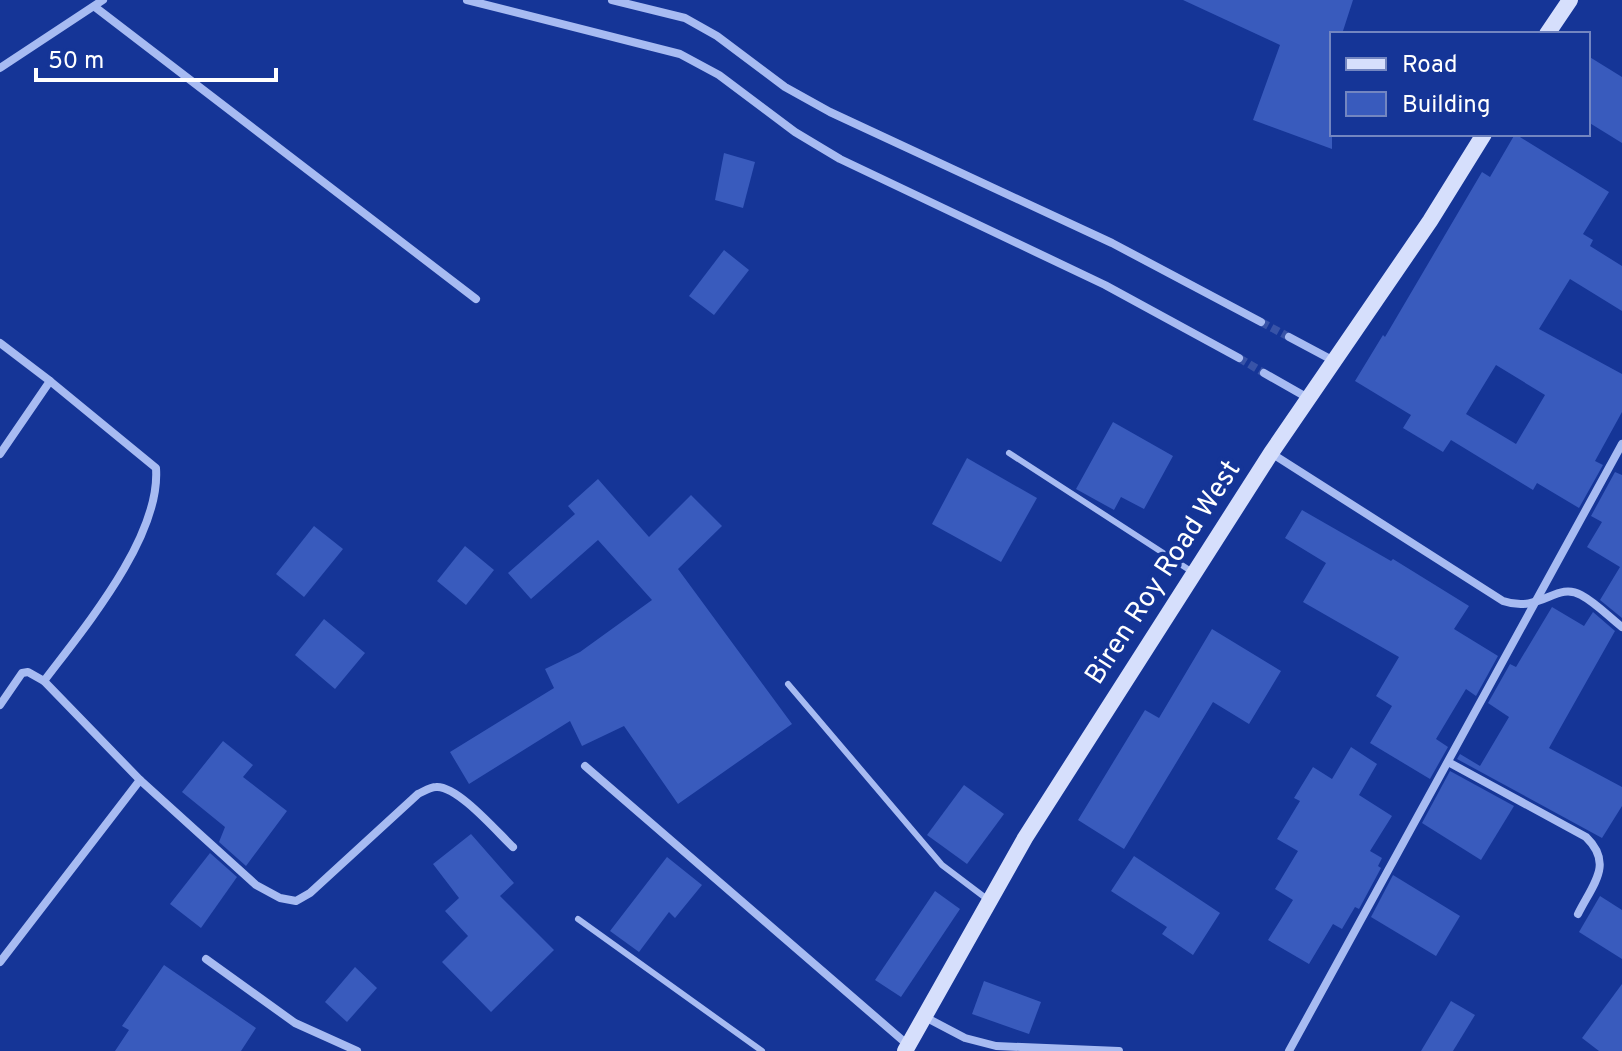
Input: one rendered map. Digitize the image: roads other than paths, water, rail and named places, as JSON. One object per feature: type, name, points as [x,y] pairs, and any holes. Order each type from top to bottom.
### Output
[{"type":"main road","points":[[1548,32],[1570,0]]},
{"type":"main road","name":"Biren Roy Road West","points":[[907,1048],[1025,838],[1271,453],[1335,362],[1483,136]]},
{"type":"street","points":[[0,68],[12,57],[103,0]]},
{"type":"street","points":[[467,0],[680,54],[719,75],[795,132],[840,159],[1105,285],[1239,358]]},
{"type":"street","points":[[612,0],[685,18],[717,36],[785,87],[855,125],[1112,243],[1261,322]]},
{"type":"street","points":[[95,7],[476,299]]},
{"type":"street","points":[[1289,337],[1335,362]]},
{"type":"street","points":[[0,343],[156,468],[157,483],[133,552],[118,581],[44,681]]},
{"type":"street","points":[[1264,373],[1309,399]]},
{"type":"street","points":[[0,454],[50,381]]},
{"type":"street","points":[[1289,1051],[1450,763],[1622,444]]},
{"type":"street","points":[[1271,453],[1503,601],[1520,607],[1537,604],[1559,591],[1580,594],[1622,627]]},
{"type":"street","points":[[0,705],[22,673],[28,672],[44,681],[140,780],[256,885],[280,898],[296,901],[310,893],[418,794],[434,786],[446,788],[461,797],[513,847]]},
{"type":"street","points":[[1450,763],[1586,837],[1599,850],[1602,865],[1578,914]]},
{"type":"street","points":[[585,766],[907,1048]]},
{"type":"street","points":[[0,962],[140,780]]},
{"type":"street","points":[[206,959],[295,1023],[357,1051]]},
{"type":"street","points":[[925,1017],[965,1038],[996,1046],[1119,1051]]},
{"type":"lane","points":[[1009,453],[1194,573]]},
{"type":"lane","points":[[788,684],[942,865],[990,901]]},
{"type":"lane","points":[[578,919],[762,1051]]},
{"type":"tunnel","points":[[1261,322],[1289,337]]},
{"type":"tunnel","points":[[1239,358],[1264,373]]}]
